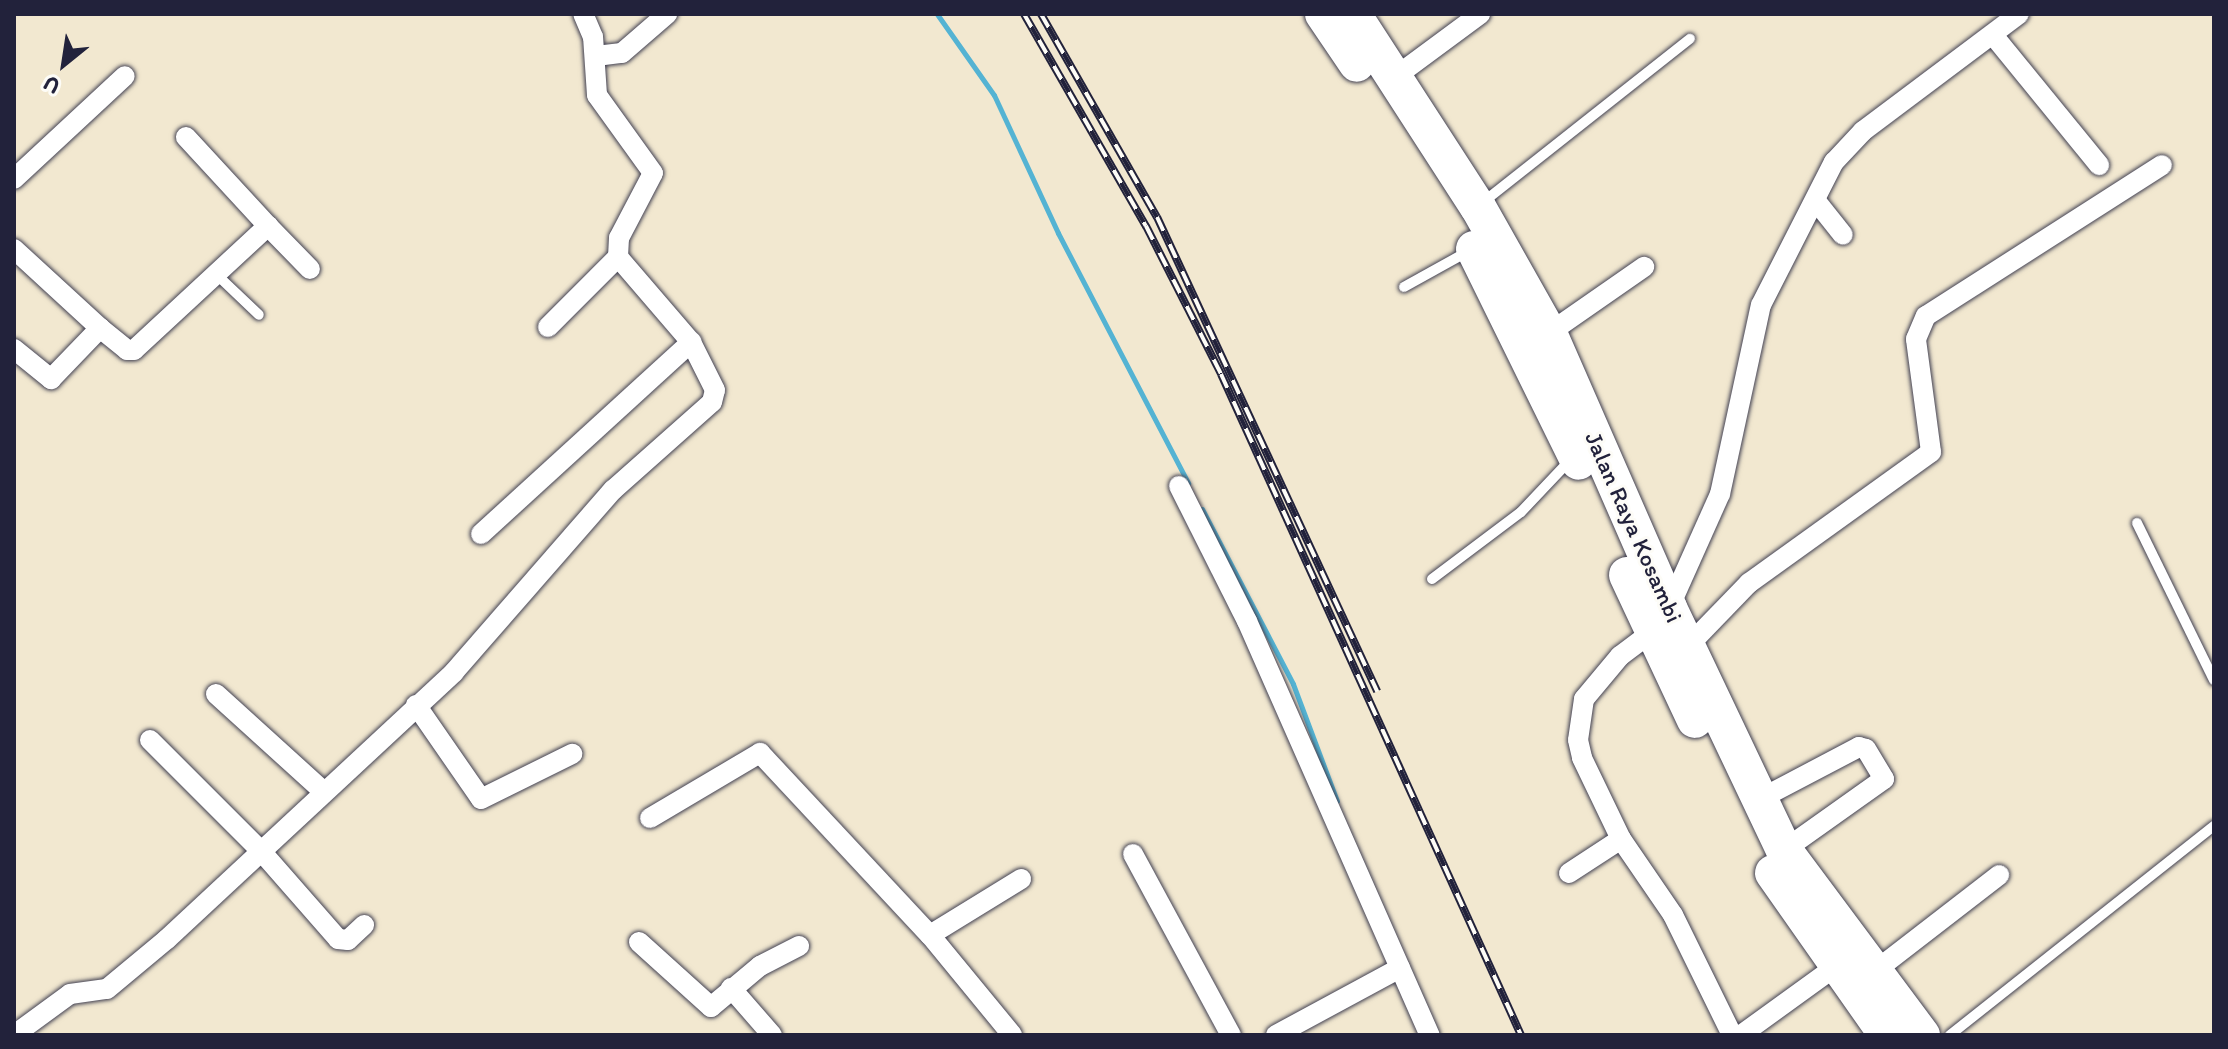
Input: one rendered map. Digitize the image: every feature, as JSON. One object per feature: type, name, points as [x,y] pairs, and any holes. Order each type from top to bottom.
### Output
[{"type":"highway","name":"Jalan Raya Kosambi","points":[[1323,14],[1474,249],[1660,620],[1687,647],[1784,850],[1922,1035]]},
{"type":"highway","name":"Jalan Raya Kosambi","points":[[1353,14],[1478,207],[1549,333],[1660,620],[1766,861],[1835,967],[1887,1035]]},
{"type":"street","points":[[548,327],[618,257],[619,238],[653,173],[597,95],[596,56],[583,14]]},
{"type":"street","points":[[596,56],[622,53],[667,14]]},
{"type":"street","points":[[1395,77],[1480,14]]},
{"type":"street","points":[[1732,1035],[1673,915],[1621,839],[1582,758],[1580,718],[1595,682],[1660,620],[1720,494],[1761,305],[1834,162],[1851,140],[2019,14]]},
{"type":"street","points":[[1993,35],[2099,165]]},
{"type":"street","points":[[14,179],[125,76]]},
{"type":"street","points":[[186,137],[310,269]]},
{"type":"street","points":[[1687,647],[1749,583],[1931,452],[1916,339],[1926,316],[2162,165]]},
{"type":"street","points":[[1816,201],[1843,235]]},
{"type":"street","points":[[14,249],[100,328],[127,350],[134,350],[268,226]]},
{"type":"street","points":[[14,1035],[70,994],[107,989],[118,981],[454,672],[613,490],[709,407],[715,390],[691,342],[618,257]]},
{"type":"street","points":[[1549,333],[1644,267]]},
{"type":"street","points":[[14,349],[51,379],[100,328]]},
{"type":"street","points":[[481,534],[691,342]]},
{"type":"street","points":[[1179,486],[1253,634],[1430,1035]]},
{"type":"street","points":[[216,694],[323,791]]},
{"type":"street","points":[[416,705],[481,799],[572,754]]},
{"type":"street","points":[[150,740],[261,851],[338,939],[348,940],[364,925]]},
{"type":"street","points":[[1760,799],[1859,747],[1866,749],[1884,779],[1784,850]]},
{"type":"street","points":[[650,818],[759,752],[930,935],[1012,1035]]},
{"type":"street","points":[[1569,873],[1621,839]]},
{"type":"street","points":[[1133,854],[1231,1035]]},
{"type":"street","points":[[1875,971],[1999,875]]},
{"type":"street","points":[[930,935],[1021,879]]},
{"type":"street","points":[[639,942],[708,1006],[799,946]]},
{"type":"street","points":[[1741,1035],[1835,967]]},
{"type":"street","points":[[1276,1035],[1400,968]]},
{"type":"street","points":[[731,988],[772,1035]]},
{"type":"lane","points":[[1478,207],[1690,39]]},
{"type":"lane","points":[[1404,287],[1474,249]]},
{"type":"lane","points":[[216,274],[259,315]]},
{"type":"lane","points":[[1432,579],[1521,512],[1576,455]]},
{"type":"lane","points":[[2137,523],[2214,680]]},
{"type":"lane","points":[[1950,1035],[2214,826]]},
{"type":"waterway","points":[[937,14],[994,95],[1058,233],[1188,483]]},
{"type":"waterway","points":[[1202,509],[1293,684],[1337,801]]},
{"type":"railway","points":[[1024,14],[1146,226],[1221,374],[1521,1035]]},
{"type":"railway","points":[[1041,14],[1157,217],[1377,691]]}]
